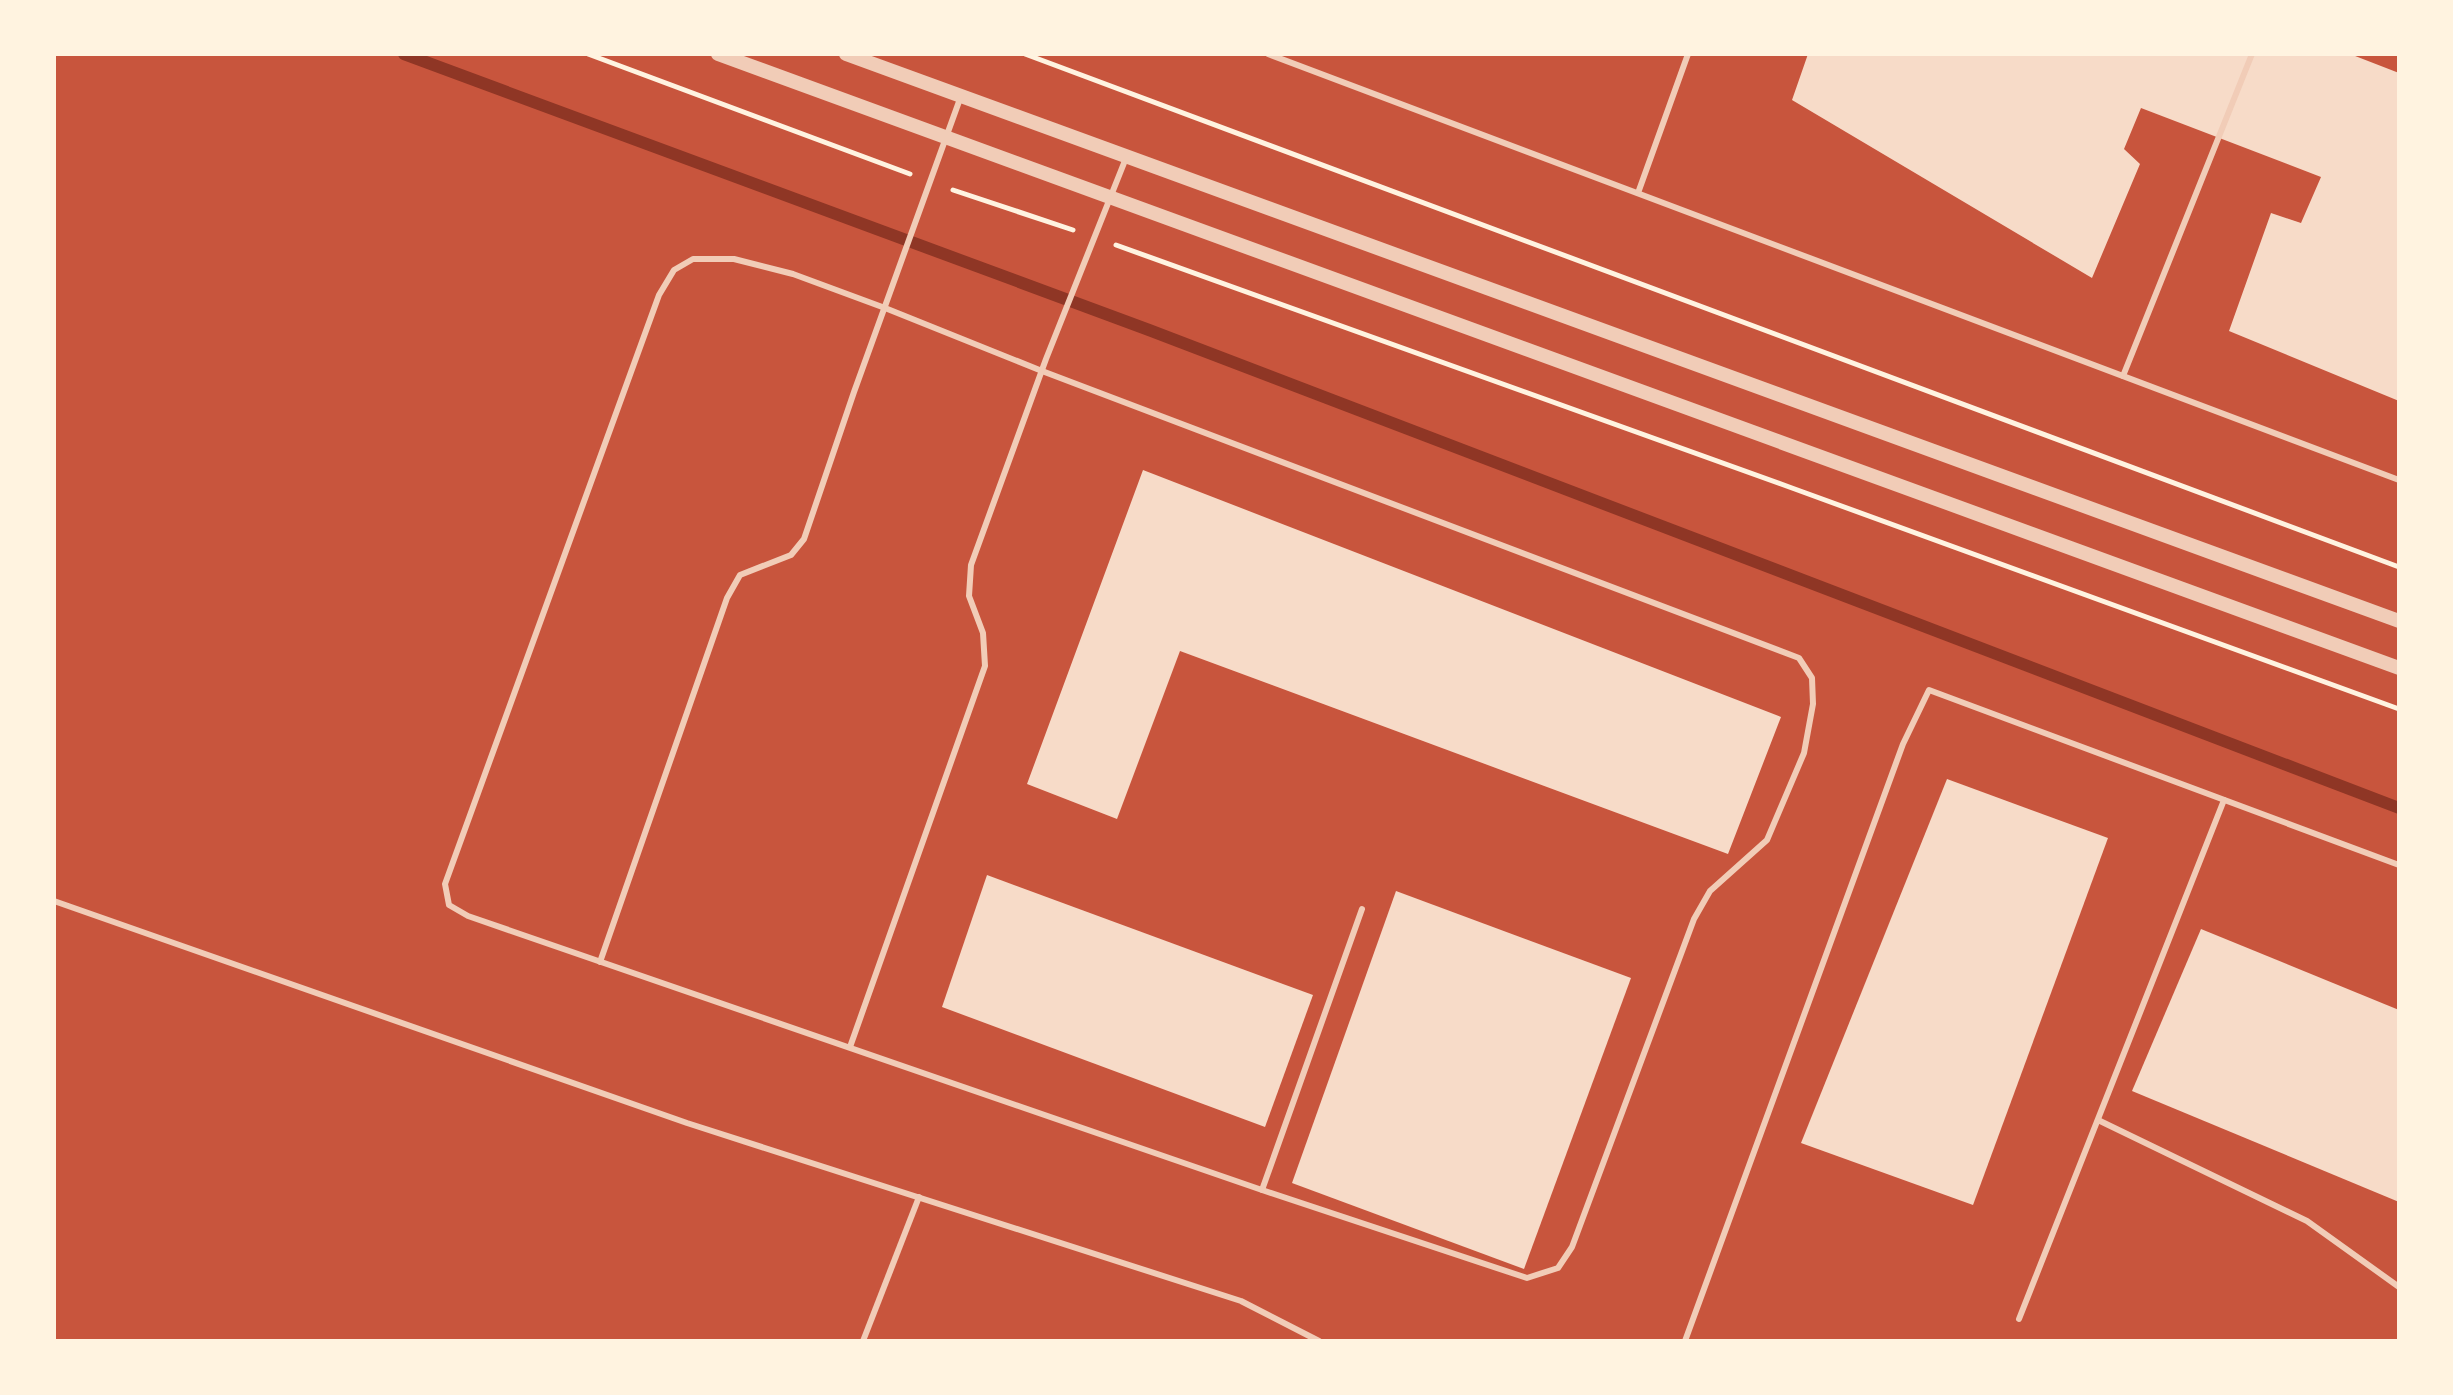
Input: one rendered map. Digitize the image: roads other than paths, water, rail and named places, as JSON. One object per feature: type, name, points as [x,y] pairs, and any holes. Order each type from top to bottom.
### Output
[{"type":"street","points":[[718,54],[2399,668]]},
{"type":"street","points":[[846,54],[2399,621]]},
{"type":"lane","points":[[1268,54],[2399,480]]},
{"type":"lane","points":[[1638,193],[1688,54]]},
{"type":"lane","points":[[2123,376],[2252,54]]},
{"type":"lane","points":[[600,962],[727,598],[740,575],[791,555],[804,539],[961,96]]},
{"type":"lane","points":[[850,1047],[985,666],[983,633],[969,596],[971,565],[1042,371],[1127,156]]},
{"type":"lane","points":[[693,259],[734,259],[793,274],[885,308],[1042,371],[1799,658],[1812,678],[1813,704],[1804,753],[1767,840],[1710,891],[1694,919],[1572,1247],[1558,1268],[1527,1278],[600,962],[468,916],[449,905],[445,884],[659,295],[674,270],[693,259]]},
{"type":"lane","points":[[1685,1341],[1903,744],[1929,690],[2399,865]]},
{"type":"lane","points":[[2019,1319],[2224,800]]},
{"type":"lane","points":[[54,901],[687,1123],[1241,1301],[1319,1341]]},
{"type":"lane","points":[[1262,1190],[1362,909]]},
{"type":"lane","points":[[2098,1120],[2307,1221],[2399,1287]]},
{"type":"lane","points":[[863,1341],[919,1197]]},
{"type":"waterway","points":[[404,54],[1149,330],[2399,808]]}]
